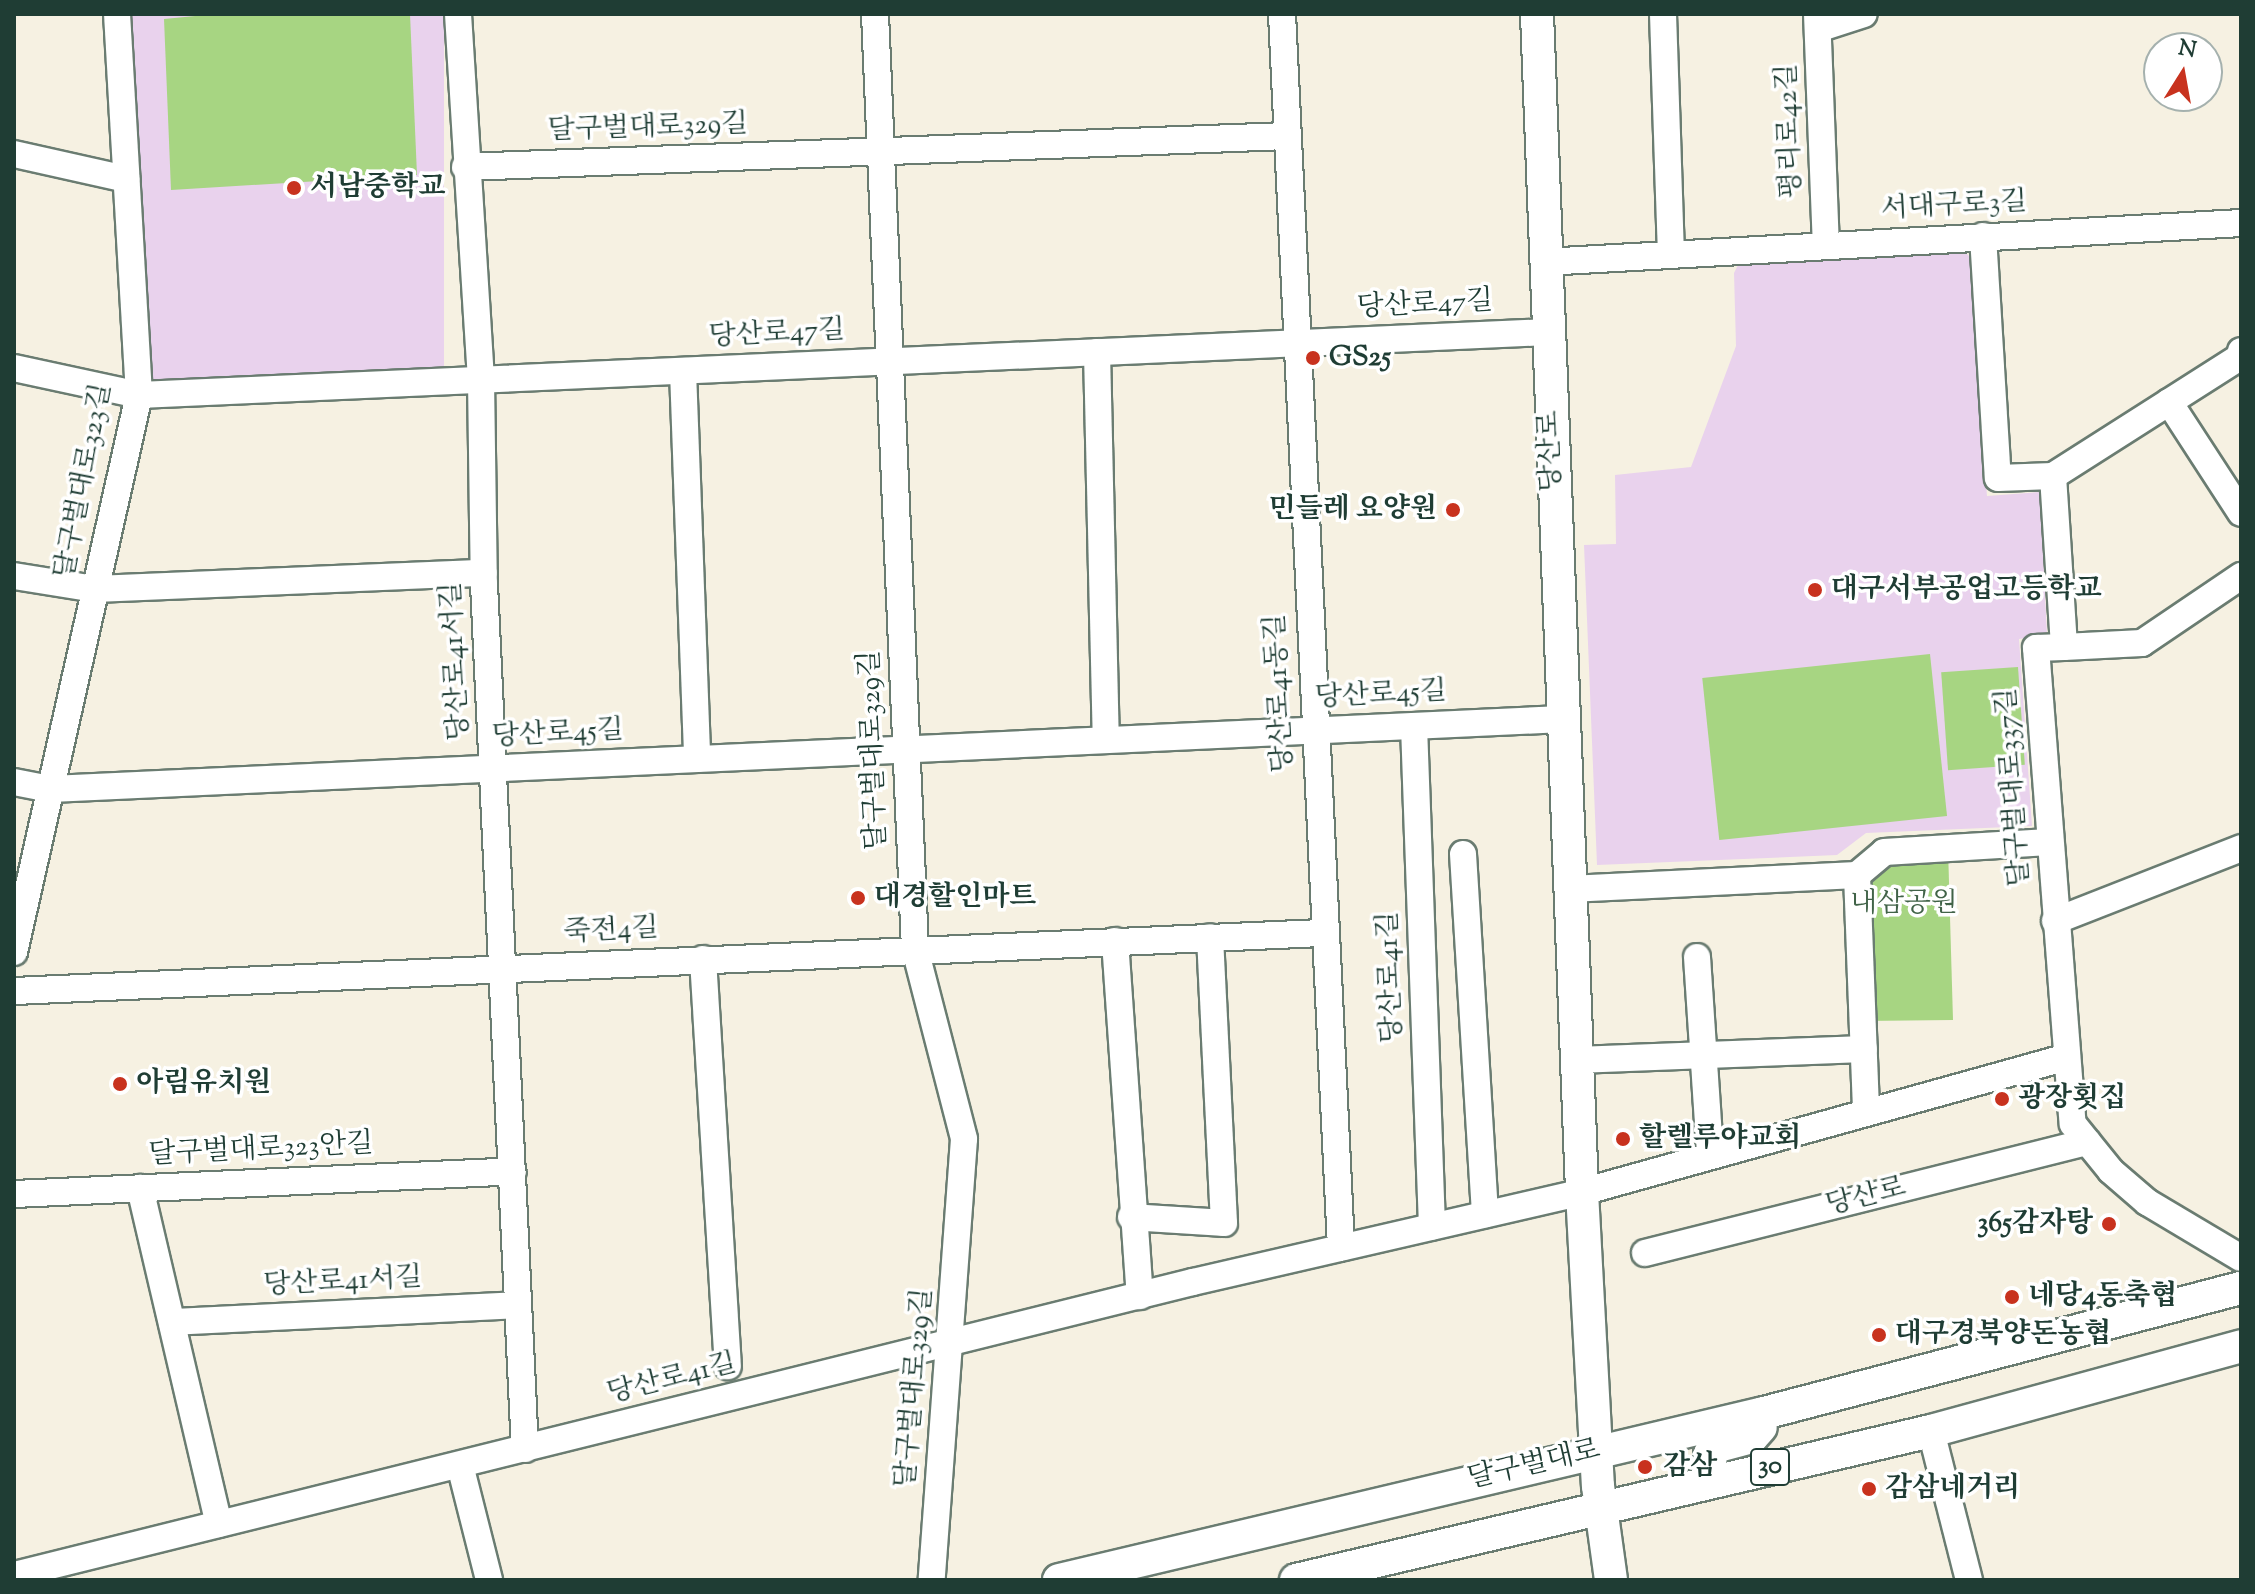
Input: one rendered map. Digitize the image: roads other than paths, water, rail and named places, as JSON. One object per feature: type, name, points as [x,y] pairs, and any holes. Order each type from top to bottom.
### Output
[{"type":"main road","name":"당산로","points":[[1537,14],[1546,332],[1582,1192],[1596,1450],[1611,1580]]},
{"type":"main road","name":"달구벌대로","points":[[1059,1580],[1596,1450],[1764,1413],[2241,1288]]},
{"type":"main road","name":"달구벌대로","points":[[1296,1580],[1362,1571],[1601,1505],[1931,1431],[2241,1346]]},
{"type":"main road","points":[[1711,1480],[1710,1454],[1718,1446],[1752,1437],[1764,1413]]},
{"type":"street","name":"달구벌대로323길","points":[[14,952],[139,395],[117,14]]},
{"type":"street","name":"당산로41서길","points":[[458,14],[465,167],[481,379],[484,573],[525,1449]]},
{"type":"street","name":"달구벌대로329길","points":[[875,14],[915,949],[964,1139],[932,1580]]},
{"type":"street","name":"당산로41동길","points":[[1282,14],[1323,933],[1341,1248]]},
{"type":"street","points":[[1663,14],[1671,255]]},
{"type":"street","points":[[1817,22],[1864,14]]},
{"type":"street","name":"평리로42길","points":[[1817,22],[1826,245]]},
{"type":"street","points":[[881,151],[1287,136]]},
{"type":"street","name":"달구벌대로329길","points":[[465,167],[881,151]]},
{"type":"street","points":[[14,154],[126,179]]},
{"type":"street","name":"서대구로3길","points":[[1544,262],[2241,223]]},
{"type":"street","points":[[1983,236],[1998,478],[2053,476],[2240,357],[2241,351]]},
{"type":"street","name":"당산로47길","points":[[14,368],[139,395],[1546,332]]},
{"type":"street","points":[[1097,352],[1106,740]]},
{"type":"street","points":[[683,371],[697,759]]},
{"type":"street","points":[[2169,402],[2241,513]]},
{"type":"street","points":[[2053,476],[2064,647],[2142,643],[2241,576]]},
{"type":"street","points":[[14,576],[95,589],[484,573]]},
{"type":"street","name":"달구벌대로337길","points":[[2064,647],[2036,648],[2064,1058],[2073,1124],[2147,1202],[2241,1258]]},
{"type":"street","name":"당산로45길","points":[[14,782],[51,789],[1562,719]]},
{"type":"street","name":"당산로41길","points":[[1414,726],[1432,1227]]},
{"type":"street","points":[[1569,889],[1857,875],[1884,852],[2049,842]]},
{"type":"street","name":"달구벌대로337길","points":[[2055,921],[2241,848]]},
{"type":"street","points":[[1463,854],[1485,1214]]},
{"type":"street","points":[[1857,875],[1866,1111]]},
{"type":"street","name":"죽전4길","points":[[14,991],[1323,933]]},
{"type":"street","points":[[1131,1217],[1224,1223],[1210,937]]},
{"type":"street","points":[[1115,941],[1131,1217],[1140,1296]]},
{"type":"street","points":[[1697,957],[1710,1155]]},
{"type":"street","name":"당산로41길","points":[[703,959],[728,1366]]},
{"type":"street","points":[[1576,1060],[1864,1049]]},
{"type":"street","points":[[1582,1192],[2064,1058]]},
{"type":"street","name":"당산로","points":[[1645,1253],[2087,1142]]},
{"type":"street","name":"달구벌대로323안길","points":[[14,1194],[512,1171]]},
{"type":"street","points":[[140,1188],[219,1524]]},
{"type":"street","name":"당산로41길","points":[[14,1575],[1193,1282],[1582,1192]]},
{"type":"street","name":"당산로41서길","points":[[172,1322],[518,1305]]},
{"type":"street","points":[[1931,1431],[1969,1580]]},
{"type":"street","points":[[460,1465],[489,1580]]},
{"type":"place","name":"서남중학교","points":[[294,188]]},
{"type":"place","name":"GS25","points":[[1313,358]]},
{"type":"place","name":"민들레 요양원","points":[[1453,510]]},
{"type":"place","name":"대구서부공업고등학교","points":[[1815,590]]},
{"type":"place","name":"대경할인마트","points":[[858,898]]},
{"type":"place","name":"아림유치원","points":[[120,1084]]},
{"type":"place","name":"광장횟집","points":[[2002,1099]]},
{"type":"place","name":"할렐루야교회","points":[[1623,1139]]},
{"type":"place","name":"365감자탕","points":[[2109,1224]]},
{"type":"place","name":"네당4동축협","points":[[2012,1297]]},
{"type":"place","name":"대구경북양돈농협","points":[[1879,1335]]},
{"type":"place","name":"감삼","points":[[1645,1467]]},
{"type":"place","name":"감삼네거리","points":[[1869,1489]]},
{"type":"park label","name":"내삼공원","points":[[1904,904]]}]
